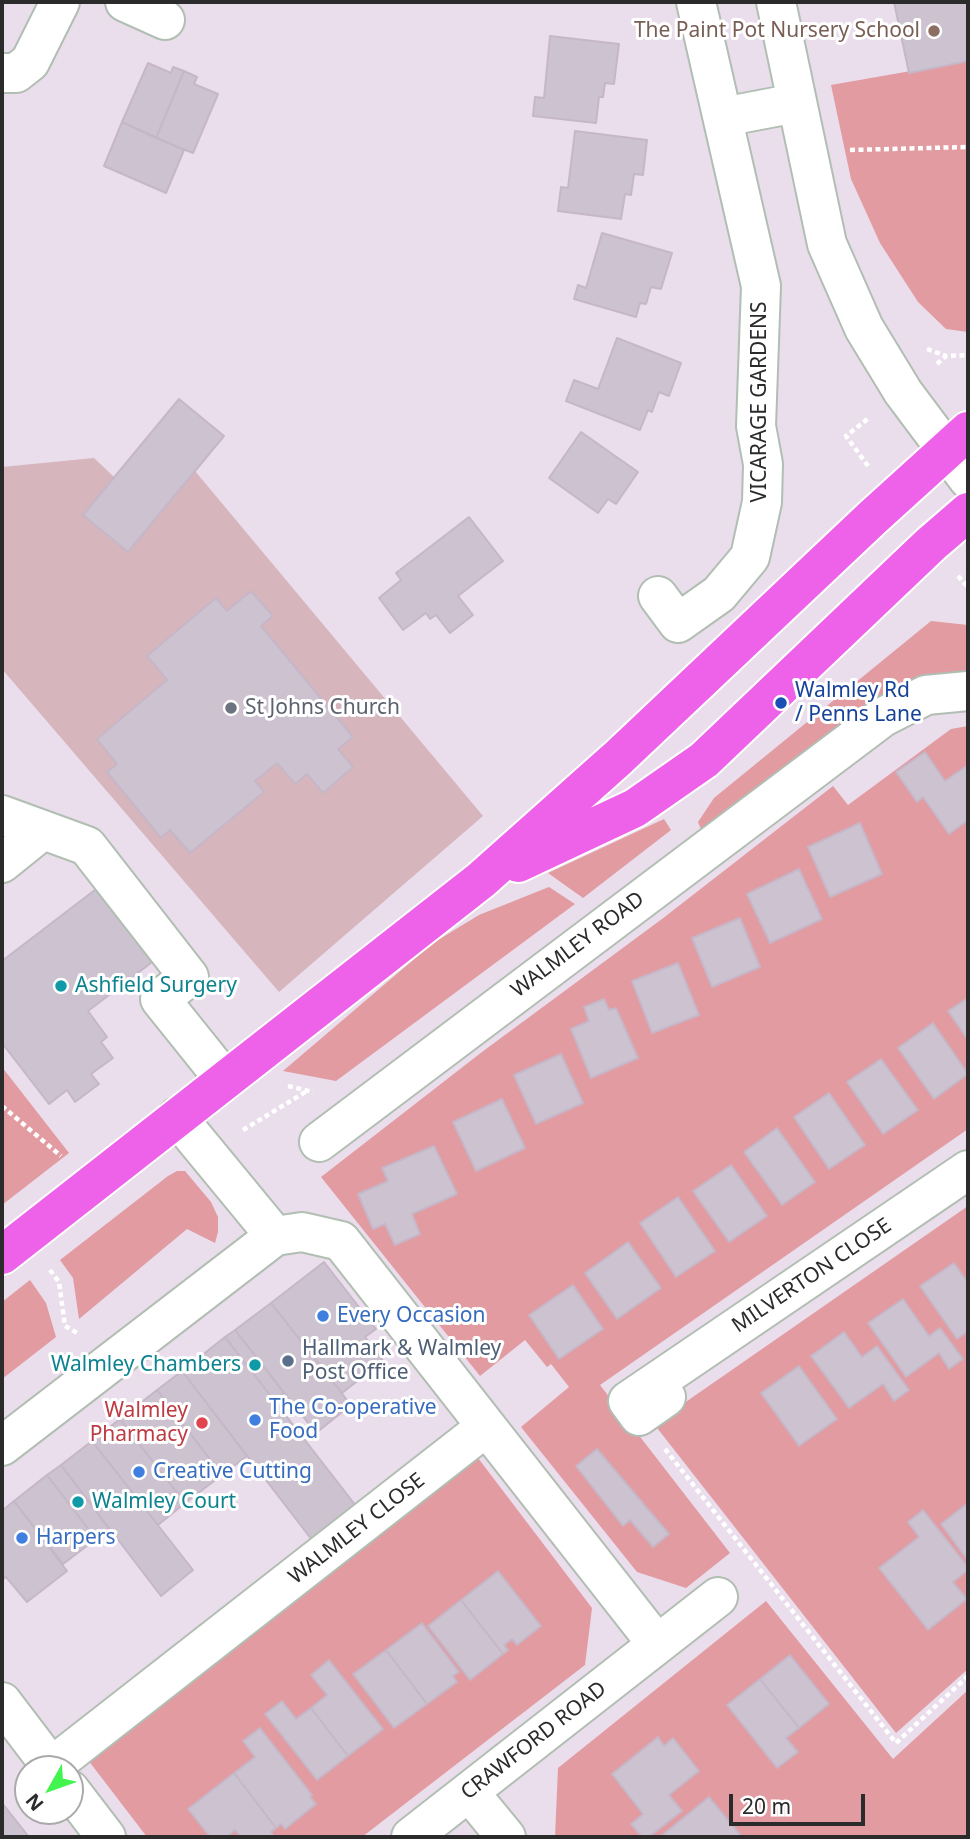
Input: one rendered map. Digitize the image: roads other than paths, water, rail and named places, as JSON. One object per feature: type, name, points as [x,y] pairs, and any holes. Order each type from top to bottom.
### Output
[{"type":"main road","points":[[3,1253],[481,880],[961,453]]},
{"type":"main road","points":[[481,880],[635,808],[704,760],[968,512]]},
{"type":"street","points":[[2,73],[16,73],[30,62],[60,2]]},
{"type":"street","points":[[125,2],[165,20]]},
{"type":"street","points":[[776,2],[827,244],[864,328],[902,392],[961,453]]},
{"type":"street","name":"VICARAGE GARDENS","points":[[658,596],[678,623],[719,594],[750,557],[762,502],[763,464],[756,426],[761,286],[700,17]]},
{"type":"street","points":[[723,117],[796,103]]},
{"type":"street","name":"WALMLEY ROAD","points":[[319,1142],[883,717],[926,695],[968,691]]},
{"type":"street","points":[[2,816],[87,846],[189,977],[160,999],[228,1077]]},
{"type":"street","points":[[2,863],[43,830]]},
{"type":"street","points":[[177,1117],[275,1236]]},
{"type":"street","name":"MILVERTON CLOSE","points":[[647,1399],[968,1170]]},
{"type":"street","points":[[2,1446],[275,1236],[302,1232],[341,1241],[657,1644]]},
{"type":"street","name":"WALMLEY CLOSE","points":[[83,1755],[486,1427]]},
{"type":"street","name":"CRAWFORD ROAD","points":[[411,1837],[718,1597]]},
{"type":"street","points":[[2,1702],[43,1755]]},
{"type":"street","points":[[469,1792],[506,1837]]},
{"type":"street","points":[[84,1809],[106,1837]]},
{"type":"place","name":"The Paint Pot Nursery School","points":[[934,31]]},
{"type":"place","name":"Walmley Rd / Penns Lane","points":[[781,703]]},
{"type":"place","name":"St Johns Church","points":[[231,708]]},
{"type":"place","name":"Ashfield Surgery","points":[[61,986]]},
{"type":"place","name":"Every Occasion","points":[[323,1316]]},
{"type":"place","name":"Hallmark & Walmley Post Office","points":[[288,1361]]},
{"type":"place","name":"Walmley Chambers","points":[[255,1365]]},
{"type":"place","name":"The Co-operative Food","points":[[255,1420]]},
{"type":"place","name":"Walmley Pharmacy","points":[[202,1423]]},
{"type":"place","name":"Creative Cutting","points":[[139,1472]]},
{"type":"place","name":"Walmley Court","points":[[78,1502]]},
{"type":"place","name":"Harpers","points":[[22,1538]]}]
